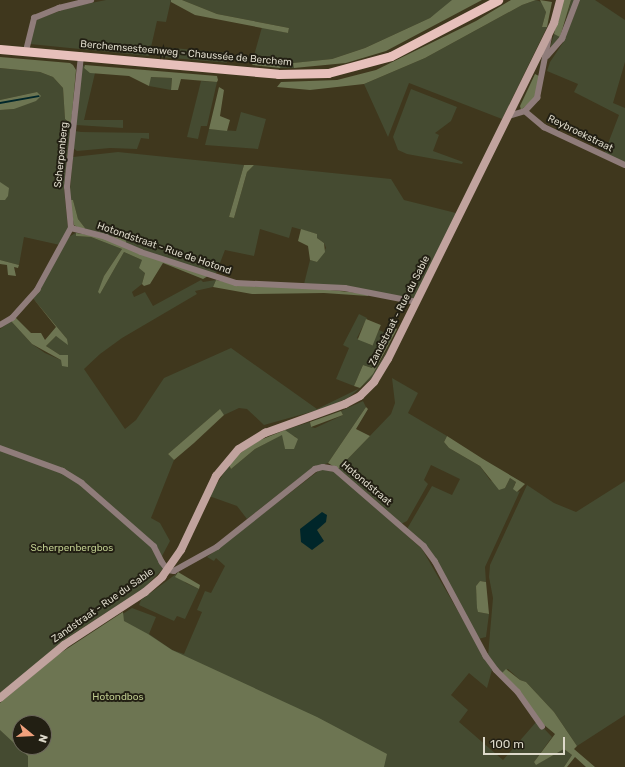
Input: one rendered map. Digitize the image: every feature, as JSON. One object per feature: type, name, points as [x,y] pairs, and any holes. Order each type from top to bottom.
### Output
[{"type":"main road","name":"Berchemsesteenweg - Chaussée de Berchem","points":[[0,49],[278,74],[328,73],[391,56],[498,0]]},
{"type":"main road","name":"Zandstraat - Rue du Sable","points":[[549,32],[555,0]]},
{"type":"main road","name":"Zandstraat - Rue du Sable","points":[[0,698],[64,645],[151,587],[181,550],[212,482],[229,459],[264,433],[327,412],[360,396],[374,382],[385,365],[549,32],[557,14],[560,0]]},
{"type":"street","points":[[26,52],[34,18],[59,8],[92,0]]},
{"type":"street","points":[[546,57],[562,39],[577,0]]},
{"type":"street","points":[[508,116],[525,111],[537,98],[546,57],[549,32]]},
{"type":"street","name":"Scherpenberg","points":[[72,228],[67,187],[81,56]]},
{"type":"street","name":"Reybroekstraat","points":[[525,111],[544,127],[625,165]]},
{"type":"street","points":[[0,325],[12,318],[37,290],[72,228]]},
{"type":"street","name":"Hotondstraat - Rue de Hotond","points":[[72,228],[106,237],[141,252],[236,283],[345,288],[416,302]]},
{"type":"street","points":[[0,448],[63,471],[82,482],[154,546],[166,568]]},
{"type":"street","name":"Hotondstraat","points":[[166,568],[179,570],[217,547],[315,469],[323,467],[335,469],[424,546],[435,561],[486,656],[496,670],[518,692],[542,726]]},
{"type":"green space","points":[[106,0],[171,0],[166,22],[157,21],[149,56],[30,44],[35,23],[38,19],[71,7]]},
{"type":"green space","points":[[171,0],[182,0],[217,14],[289,28],[288,33],[195,15],[171,2]]},
{"type":"green space","points":[[182,0],[453,1],[430,18],[365,48],[332,59],[294,63],[294,68],[279,68],[281,62],[253,59],[262,27],[288,33],[289,28],[217,14]]},
{"type":"green space","points":[[452,0],[482,0],[386,51],[346,63],[294,68],[293,63],[332,59],[365,48],[430,18]]},
{"type":"green space","points":[[511,0],[536,0],[522,5],[425,58],[364,84],[310,90],[277,87],[281,82],[337,80],[376,70],[476,21]]},
{"type":"green space","points":[[536,0],[544,3],[546,12],[542,27],[547,27],[502,119],[409,83],[388,137],[364,84],[425,58],[522,5]]},
{"type":"green space","points":[[540,0],[552,2],[547,27],[542,27],[546,12]]},
{"type":"green space","points":[[562,0],[571,0],[560,37],[554,34]]},
{"type":"green space","points":[[571,0],[576,0],[562,36]]},
{"type":"green space","points":[[580,0],[595,0],[625,20],[625,62],[613,103],[625,108],[625,164],[604,154],[619,115],[574,92],[578,84],[547,71],[550,62],[564,41]]},
{"type":"green space","points":[[554,34],[562,36],[550,48]]},
{"type":"green space","points":[[161,47],[228,53],[227,63],[160,57]]},
{"type":"green space","points":[[0,57],[70,63],[73,65],[76,70],[71,124],[65,119],[63,88],[53,77],[40,72],[0,68]]},
{"type":"green space","points":[[253,59],[281,62],[280,68],[252,65]]},
{"type":"green space","points":[[85,65],[84,68],[95,73],[84,120],[123,120],[123,128],[76,125],[82,66]]},
{"type":"green space","points":[[85,65],[217,76],[218,80],[217,82],[181,79],[178,90],[171,90],[172,78],[151,77],[149,86],[129,76],[90,73],[84,68]]},
{"type":"green space","points":[[0,68],[40,72],[53,77],[63,88],[65,119],[71,124],[64,189],[68,228],[60,245],[24,237],[19,265],[0,260],[0,110],[14,109],[37,92],[0,100]]},
{"type":"green space","points":[[535,74],[541,77],[535,98],[521,110],[520,106]]},
{"type":"green space","points":[[150,77],[172,78],[171,90],[149,86]]},
{"type":"green space","points":[[201,81],[217,82],[207,126],[201,126],[198,139],[187,137]]},
{"type":"green space","points":[[219,87],[224,90],[220,116],[230,120],[227,131],[209,129]]},
{"type":"green space","points":[[411,89],[457,107],[451,121],[435,133],[439,135],[433,151],[463,162],[462,164],[407,154],[398,150],[393,137]]},
{"type":"green space","points":[[37,92],[41,96],[36,101],[14,109],[0,110],[0,100]]},
{"type":"green space","points":[[241,112],[266,119],[258,149],[205,145],[209,129],[236,131]]},
{"type":"green space","points":[[75,131],[149,133],[149,139],[141,138],[137,149],[110,148],[77,151],[73,148]]},
{"type":"green space","points":[[118,152],[244,165],[229,217],[234,218],[247,172],[254,165],[391,179],[404,200],[456,213],[414,299],[304,284],[310,260],[317,262],[326,248],[324,243],[317,238],[317,234],[292,227],[289,238],[260,229],[254,256],[225,250],[215,276],[126,244],[124,238],[117,234],[110,238],[84,231],[85,228],[78,219],[73,200],[69,200],[73,157]]},
{"type":"green space","points":[[244,165],[254,165],[247,172],[234,218],[229,217]]},
{"type":"green space","points":[[0,182],[9,188],[8,196],[5,200],[0,200]]},
{"type":"green space","points":[[69,200],[73,200],[78,219],[85,228],[84,231],[74,225]]},
{"type":"green space","points":[[301,229],[317,234],[317,238],[324,243],[325,252],[317,262],[310,260],[308,246],[298,241]]},
{"type":"green space","name":"Scherpenbergbos","points":[[77,232],[76,236],[91,237],[122,249],[104,276],[100,294],[124,252],[142,260],[145,273],[142,284],[132,292],[134,297],[145,292],[153,306],[201,280],[203,282],[216,280],[213,287],[195,291],[197,294],[122,338],[100,354],[84,369],[125,429],[136,420],[164,378],[231,348],[317,409],[360,388],[348,398],[325,408],[264,425],[247,409],[239,408],[224,415],[219,410],[168,454],[174,460],[151,518],[160,523],[170,541],[161,558],[167,565],[143,589],[75,633],[0,693],[0,329],[11,321],[32,344],[45,353],[61,360],[68,355],[60,355],[46,346],[56,336],[67,339],[32,297],[69,237]]},
{"type":"green space","points":[[76,233],[110,238],[117,234],[126,240],[126,244],[208,276],[203,279],[163,263],[150,284],[144,286],[142,284],[145,273],[139,268],[142,260],[124,252],[100,294],[98,292],[104,276],[122,249],[91,237],[76,236]]},
{"type":"green space","points":[[0,260],[19,265],[18,268],[14,267],[16,276],[8,275],[7,265],[0,264]]},
{"type":"green space","points":[[216,280],[247,286],[301,287],[369,294],[368,296],[324,293],[252,294],[213,287]]},
{"type":"green space","points":[[32,297],[67,339],[68,345],[56,336],[46,346],[60,355],[68,355],[68,367],[62,366],[61,360],[32,344],[11,321],[15,317],[31,333],[41,333],[45,340],[56,327]]},
{"type":"green space","points":[[359,314],[367,318],[357,338],[371,345],[379,330],[390,335],[372,368],[363,365],[354,386],[336,379],[349,348],[343,345]]},
{"type":"green space","points":[[366,319],[381,325],[373,345],[358,339]]},
{"type":"green space","points":[[394,327],[397,329],[373,374],[360,388],[354,386],[363,365],[372,368]]},
{"type":"green space","points":[[399,330],[373,377],[360,388],[373,374]]},
{"type":"green space","points":[[392,378],[418,393],[408,413],[447,436],[444,442],[449,448],[480,466],[490,480],[505,488],[510,478],[516,482],[514,486],[517,492],[520,491],[485,567],[486,582],[480,581],[476,586],[478,612],[489,614],[486,637],[478,639],[447,579],[407,529],[432,486],[452,495],[460,479],[431,465],[424,480],[428,484],[407,521],[401,524],[338,469],[391,414],[395,403]]},
{"type":"green space","points":[[363,401],[366,407],[328,463],[313,468],[247,519],[237,506],[209,496],[229,465],[231,469],[255,449],[283,434],[285,449],[296,437],[286,433],[285,430],[310,422],[311,427],[315,428],[343,415],[341,411]]},
{"type":"green space","points":[[366,407],[368,409],[356,429],[370,436],[338,469],[328,463]]},
{"type":"green space","points":[[220,409],[224,415],[194,443],[174,460],[168,454]]},
{"type":"green space","points":[[341,411],[343,415],[311,427],[310,422]]},
{"type":"green space","points":[[285,430],[298,439],[294,449],[285,449],[282,435],[255,449],[231,469],[229,465],[239,454],[258,441]]},
{"type":"green space","points":[[447,436],[525,484],[517,492],[513,489],[516,482],[510,478],[505,488],[499,490],[480,466],[449,448],[444,442]]},
{"type":"green space","points":[[321,469],[336,472],[422,549],[492,670],[487,688],[469,673],[451,695],[468,710],[459,722],[503,760],[537,721],[552,737],[534,762],[537,764],[564,749],[572,755],[564,767],[0,767],[0,703],[59,654],[132,608],[156,617],[149,634],[172,650],[184,654],[202,612],[197,610],[205,591],[211,593],[225,566],[216,558],[214,561],[207,557]]},
{"type":"green space","points":[[625,481],[625,715],[577,746],[554,712],[526,682],[520,680],[508,669],[502,673],[488,656],[493,598],[489,577],[490,565],[527,485],[554,503],[576,512]]},
{"type":"green space","points":[[178,572],[200,585],[199,589],[175,577]]},
{"type":"green space","points":[[176,574],[186,583],[199,589],[185,619],[177,616],[174,621],[139,605],[141,600]]},
{"type":"green space","points":[[480,581],[486,582],[489,614],[478,612],[476,586]]},
{"type":"green space","name":"Hotondbos","points":[[123,612],[124,621],[148,634],[172,650],[317,717],[387,754],[384,767],[28,767],[27,755],[52,755],[52,715],[12,715],[12,741],[0,730],[0,703],[59,654]]},
{"type":"green space","points":[[506,669],[520,680],[526,682],[554,712],[577,746],[574,749],[595,767],[586,767],[575,757],[567,767],[564,767],[572,755],[564,749],[536,765],[534,762],[555,734],[543,724],[502,673]]},
{"type":"water","points":[[322,512],[327,515],[326,522],[317,530],[324,541],[312,550],[301,542],[300,529]]},
{"type":"waterway","points":[[0,103],[38,96]]}]
